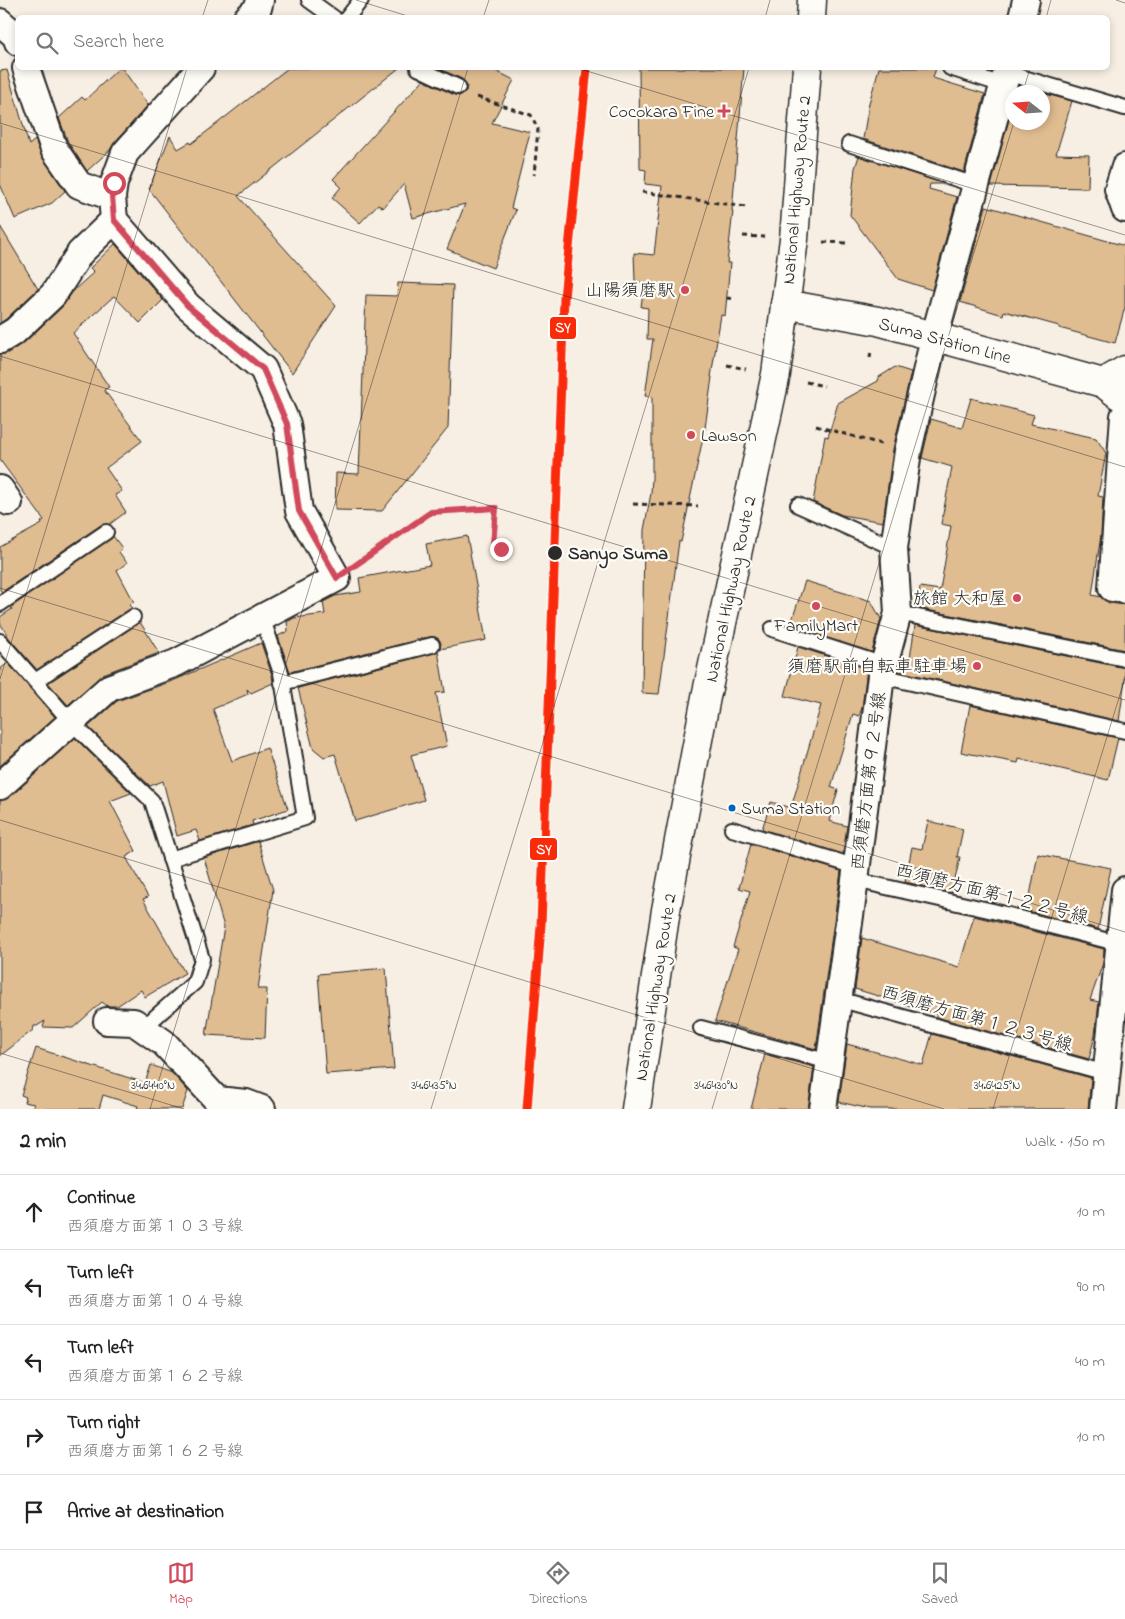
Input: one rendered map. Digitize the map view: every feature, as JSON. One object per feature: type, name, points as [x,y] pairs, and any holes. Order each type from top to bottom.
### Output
[{"type":"main road","points":[[811,15],[812,0]]},
{"type":"main road","name":"National Highway Route 2","points":[[636,1109],[666,910],[706,697],[776,374],[794,239],[807,70]]},
{"type":"main road","name":"Suma Station Line","points":[[786,304],[878,321],[1119,391]]},
{"type":"street","points":[[1023,15],[1026,0]]},
{"type":"street","points":[[0,22],[15,35]]},
{"type":"street","points":[[0,786],[108,688],[176,663],[337,578],[299,511],[287,424],[263,369],[188,306],[113,208],[79,185],[54,149],[27,70]]},
{"type":"street","points":[[0,340],[15,331],[53,295],[80,253],[113,208],[114,183],[125,153],[199,70]]},
{"type":"street","name":"西須磨方面第９２号線","points":[[823,1109],[883,671],[898,613],[894,548],[908,451],[934,338],[1006,75]]},
{"type":"street","points":[[1125,167],[1118,189],[1125,209]]},
{"type":"street","points":[[1119,391],[1112,588],[1125,590]]},
{"type":"street","points":[[1103,1109],[1125,890]]},
{"type":"street","points":[[107,1021],[134,1022],[164,1043],[217,1100],[246,1103],[262,1109]]},
{"type":"lane","points":[[310,0],[330,15]]},
{"type":"lane","points":[[349,15],[361,0]]},
{"type":"lane","points":[[422,70],[458,87]]},
{"type":"lane","points":[[966,70],[1006,75],[1125,108]]},
{"type":"lane","points":[[849,144],[975,185]]},
{"type":"lane","points":[[798,505],[894,548]]},
{"type":"lane","points":[[0,604],[106,532]]},
{"type":"lane","points":[[898,613],[1125,659]]},
{"type":"lane","points":[[35,681],[133,617]]},
{"type":"lane","points":[[170,859],[305,818],[281,673],[262,617]]},
{"type":"lane","points":[[772,629],[883,671],[1125,731]]},
{"type":"lane","points":[[0,641],[71,722],[152,801],[202,959],[195,982],[143,1028]]},
{"type":"lane","points":[[282,683],[432,645]]},
{"type":"lane","name":"西須磨方面第１２２号線","points":[[732,829],[856,873],[1120,944]]},
{"type":"lane","name":"西須磨方面第１２３号線","points":[[838,999],[1106,1073]]},
{"type":"lane","points":[[701,1028],[830,1062]]},
{"type":"path","points":[[458,87],[480,98],[531,115],[538,129],[534,175]]},
{"type":"path","points":[[642,192],[746,206]]},
{"type":"path","points":[[726,298],[735,298]]},
{"type":"path","points":[[816,426],[908,451]]},
{"type":"path","points":[[633,504],[698,506]]},
{"type":"path","points":[[337,578],[431,512],[496,508],[493,545],[501,549]]},
{"type":"building","points":[[7,70],[29,145],[35,140],[42,157],[65,191],[52,203],[15,219],[0,184],[0,71]]},
{"type":"building","points":[[117,70],[123,70],[148,105],[110,150],[87,171],[68,142],[59,118],[82,97],[85,100]]},
{"type":"building","points":[[285,70],[396,70],[238,196],[336,306],[292,373],[149,189],[170,136],[178,149],[190,142],[191,144]]},
{"type":"building","points":[[442,70],[494,70],[514,80],[492,123],[530,132],[511,208],[516,210],[493,268],[447,249],[465,204],[413,218],[404,184],[383,208],[378,204],[360,223],[332,198],[341,187],[333,179],[423,80],[459,96],[466,91],[467,86],[462,79]]},
{"type":"building","points":[[639,70],[744,70],[727,263],[730,263],[725,316],[721,315],[705,428],[681,542],[679,541],[659,694],[642,693],[644,530],[652,478],[652,397],[645,396],[653,339],[647,339],[648,308],[641,307],[644,283],[635,281],[634,253],[654,255],[662,186],[645,184],[646,170],[640,169]]},
{"type":"building","points":[[878,70],[935,70],[933,78],[985,94],[964,172],[863,139],[869,103]]},
{"type":"building","points":[[1050,95],[1072,101],[1056,154],[1089,155],[1088,188],[991,186],[1006,130],[1050,130]]},
{"type":"building","points":[[859,156],[945,184],[930,184],[929,189],[957,197],[932,290],[898,279],[850,215],[855,168]]},
{"type":"building","points":[[986,206],[1125,246],[1125,307],[1115,343],[1004,311],[1003,315],[960,302]]},
{"type":"building","points":[[0,226],[38,289],[0,323]]},
{"type":"building","points":[[115,244],[163,300],[140,323],[114,296],[73,333],[109,387],[104,390],[142,441],[106,468],[122,491],[115,495],[126,512],[110,524],[101,525],[2,592],[0,590],[0,547],[42,524],[41,522],[44,520],[0,460],[0,355],[8,353],[25,342],[63,306],[74,290],[94,272],[90,268]]},
{"type":"building","points":[[398,283],[453,285],[448,428],[382,511],[335,510],[336,473],[359,474],[366,295],[397,296]]},
{"type":"building","points":[[895,367],[911,372],[893,449],[883,522],[842,515],[813,502],[825,436],[828,437],[838,403],[878,381],[879,377]]},
{"type":"building","points":[[971,398],[1034,415],[1031,424],[1096,438],[1106,453],[1098,496],[1103,497],[1101,535],[1092,595],[1101,597],[1109,603],[1125,605],[1125,650],[917,608],[920,587],[940,590],[951,526],[941,524],[952,467],[922,458],[931,419],[962,428]]},
{"type":"building","points":[[113,536],[122,548],[119,552],[127,563],[117,570],[134,602],[129,605],[132,608],[37,670],[9,638],[0,623],[0,617],[12,609],[11,607]]},
{"type":"building","points":[[467,536],[486,640],[440,649],[441,643],[439,639],[430,637],[290,672],[278,636],[288,631],[287,622],[294,618],[325,614],[323,602],[335,596],[361,592],[359,578],[430,565],[426,544]]},
{"type":"building","points":[[805,581],[871,601],[881,619],[872,652],[790,626]]},
{"type":"building","points":[[140,622],[159,653],[103,674],[68,705],[48,683]]},
{"type":"building","points":[[915,625],[1125,668],[1119,721],[898,671],[902,654],[909,665]]},
{"type":"building","points":[[261,643],[273,683],[251,693],[247,689],[248,694],[213,709],[232,761],[267,748],[288,809],[252,821],[253,825],[200,841],[196,830],[177,836],[163,781],[150,786],[88,727],[117,701],[175,680]]},
{"type":"building","points":[[798,647],[867,669],[862,708],[859,716],[853,714],[831,787],[838,790],[829,821],[847,826],[843,854],[762,829],[771,802],[791,808],[821,705],[785,696]]},
{"type":"building","points":[[438,651],[445,692],[436,693],[447,746],[411,755],[424,800],[355,821],[335,754],[324,757],[313,748],[298,688]]},
{"type":"building","points":[[8,663],[55,717],[0,766],[0,669]]},
{"type":"building","points":[[970,705],[1118,738],[1108,780],[1019,759],[1018,763],[961,752]]},
{"type":"building","points":[[75,738],[131,793],[110,801],[136,851],[126,857],[148,897],[143,899],[185,973],[145,997],[141,990],[117,1006],[107,1006],[102,1002],[73,1028],[43,1027],[45,1021],[34,1026],[33,1030],[0,1056],[0,801],[10,797]]},
{"type":"building","points":[[928,821],[963,829],[957,857],[960,857],[952,893],[905,882],[912,847],[922,849]]},
{"type":"building","points":[[258,841],[273,890],[258,989],[267,989],[265,1038],[206,1035],[224,927],[204,858]]},
{"type":"building","points":[[751,844],[841,871],[816,1049],[715,1021],[738,949],[733,947],[750,891],[739,888]]},
{"type":"building","points":[[1038,854],[1111,868],[1098,929],[1027,911]]},
{"type":"building","points":[[974,916],[1104,949],[1103,963],[1090,1000],[1099,1002],[1095,1035],[1089,1059],[936,1017],[937,1014],[855,989],[862,938],[959,967]]},
{"type":"building","points":[[386,968],[394,1069],[326,1074],[318,974]]},
{"type":"building","points":[[932,1034],[1091,1078],[1088,1109],[870,1109],[839,1102],[847,1044],[923,1065]]},
{"type":"building","points":[[36,1048],[145,1083],[151,1065],[172,1073],[188,1091],[182,1109],[137,1109],[138,1106],[103,1095],[99,1109],[32,1109],[34,1104],[24,1102],[26,1097],[21,1095]]},
{"type":"building","points":[[765,1054],[814,1067],[808,1109],[751,1109]]},
{"type":"transit line","name":"SY","points":[[527,1109],[541,925],[564,298],[587,70]]},
{"type":"place","name":"Cocokara Fine","points":[[724,111]]},
{"type":"place","name":"山陽須磨駅","points":[[685,290]]},
{"type":"place","name":"Lawson","points":[[691,435]]},
{"type":"place","name":"Sanyo Suma","points":[[555,553]]},
{"type":"place","name":"旅館 大和屋","points":[[1017,598]]},
{"type":"place","name":"FamilyMart","points":[[816,606]]},
{"type":"place","name":"須磨駅前自転車駐車場","points":[[977,666]]},
{"type":"place","name":"Suma Station","points":[[732,808]]},
{"type":"route","points":[[114,183],[112,196],[114,220],[188,306],[263,369],[287,424],[299,511],[337,578],[431,512],[496,508],[493,545],[501,549]]}]
